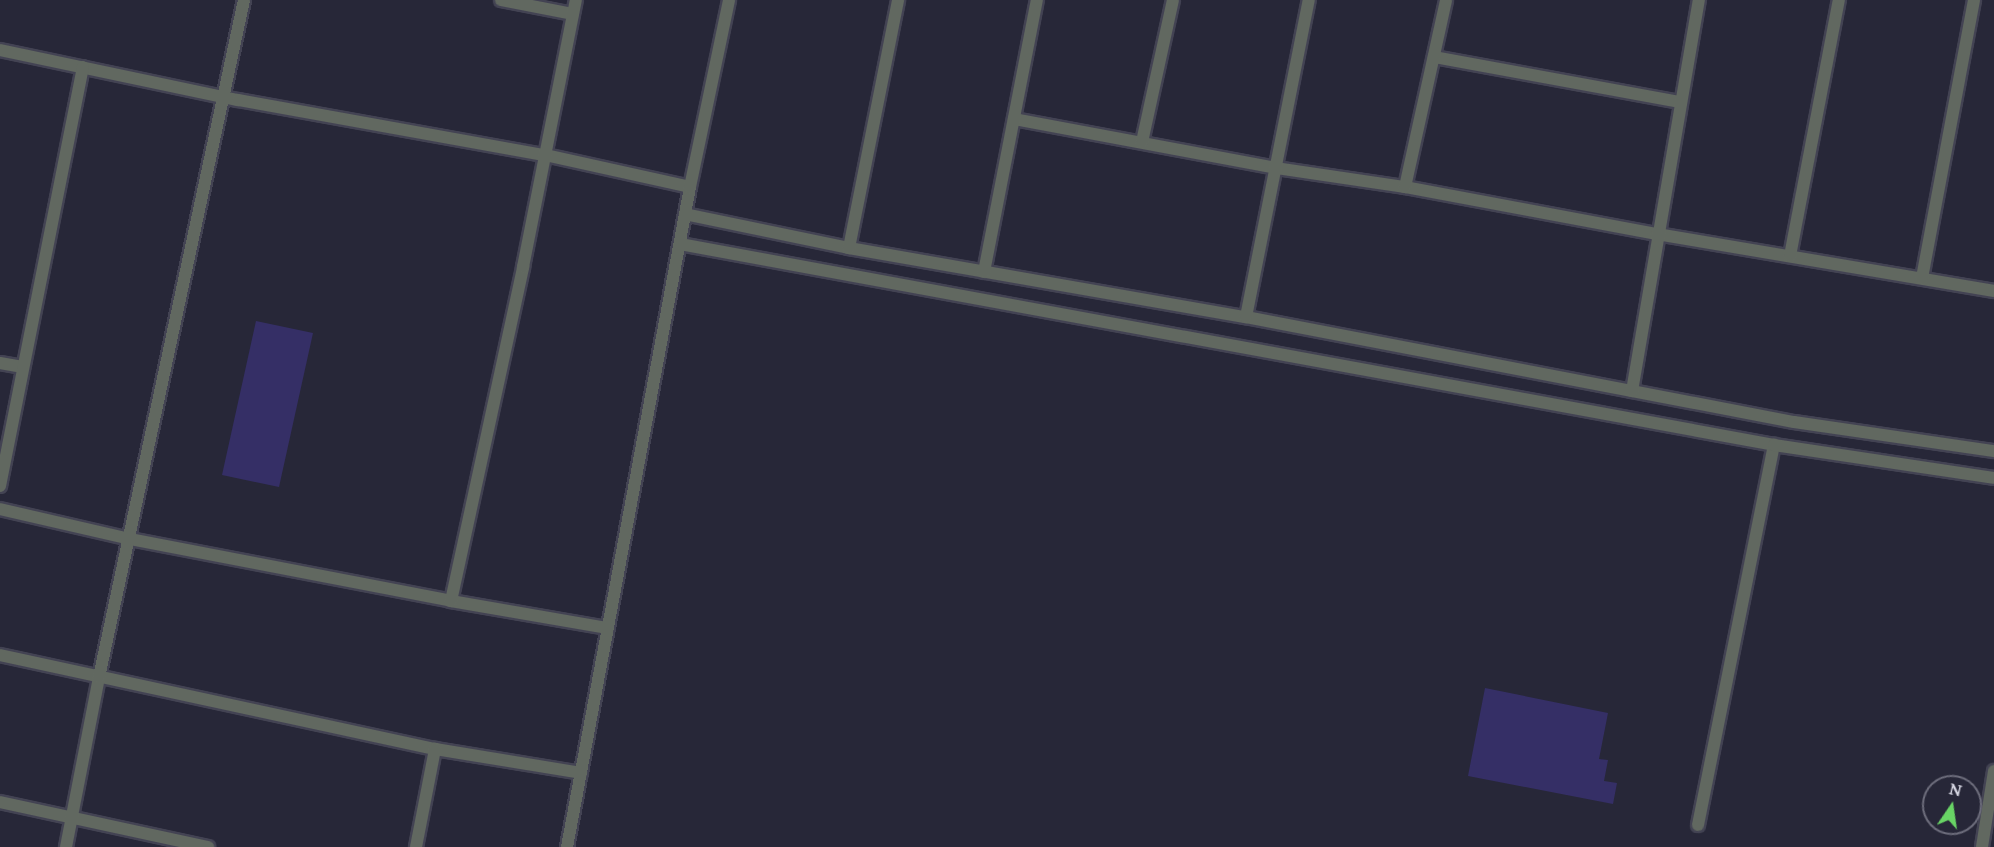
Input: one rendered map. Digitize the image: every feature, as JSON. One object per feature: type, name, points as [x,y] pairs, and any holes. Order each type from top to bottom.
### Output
[{"type":"street","points":[[66,847],[99,677],[244,0]]},
{"type":"street","points":[[501,0],[573,14]]},
{"type":"street","points":[[451,601],[524,267],[576,0]]},
{"type":"street","points":[[567,847],[690,187],[729,0]]},
{"type":"street","points":[[849,248],[898,0]]},
{"type":"street","points":[[984,272],[1036,0]]},
{"type":"street","points":[[1142,142],[1173,0]]},
{"type":"street","points":[[1246,317],[1309,0]]},
{"type":"street","points":[[1405,187],[1446,0]]},
{"type":"street","points":[[1632,391],[1657,234],[1699,0]]},
{"type":"street","points":[[1790,256],[1839,0]]},
{"type":"street","points":[[1922,278],[1974,0]]},
{"type":"street","points":[[0,50],[222,96],[544,155],[690,187]]},
{"type":"street","points":[[1434,57],[1680,102]]},
{"type":"street","points":[[0,486],[83,67]]},
{"type":"street","points":[[1014,119],[1276,168],[1405,187],[1657,234],[1994,291]]},
{"type":"street","points":[[685,214],[849,248],[1246,317],[1794,422],[1994,451]]},
{"type":"street","points":[[680,244],[1774,445],[1994,478]]},
{"type":"street","points":[[0,363],[23,368]]},
{"type":"street","points":[[1698,825],[1774,445]]},
{"type":"street","points":[[0,509],[130,539],[451,601],[608,628]]},
{"type":"street","points":[[0,656],[435,749],[580,773]]},
{"type":"street","points":[[416,847],[435,749]]},
{"type":"street","points":[[1982,847],[1994,771]]},
{"type":"street","points":[[0,802],[208,847]]},
{"type":"building","points":[[256,321],[313,333],[279,487],[222,475]]},
{"type":"building","points":[[1485,688],[1608,713],[1599,759],[1608,760],[1604,781],[1617,783],[1613,804],[1468,776]]}]
